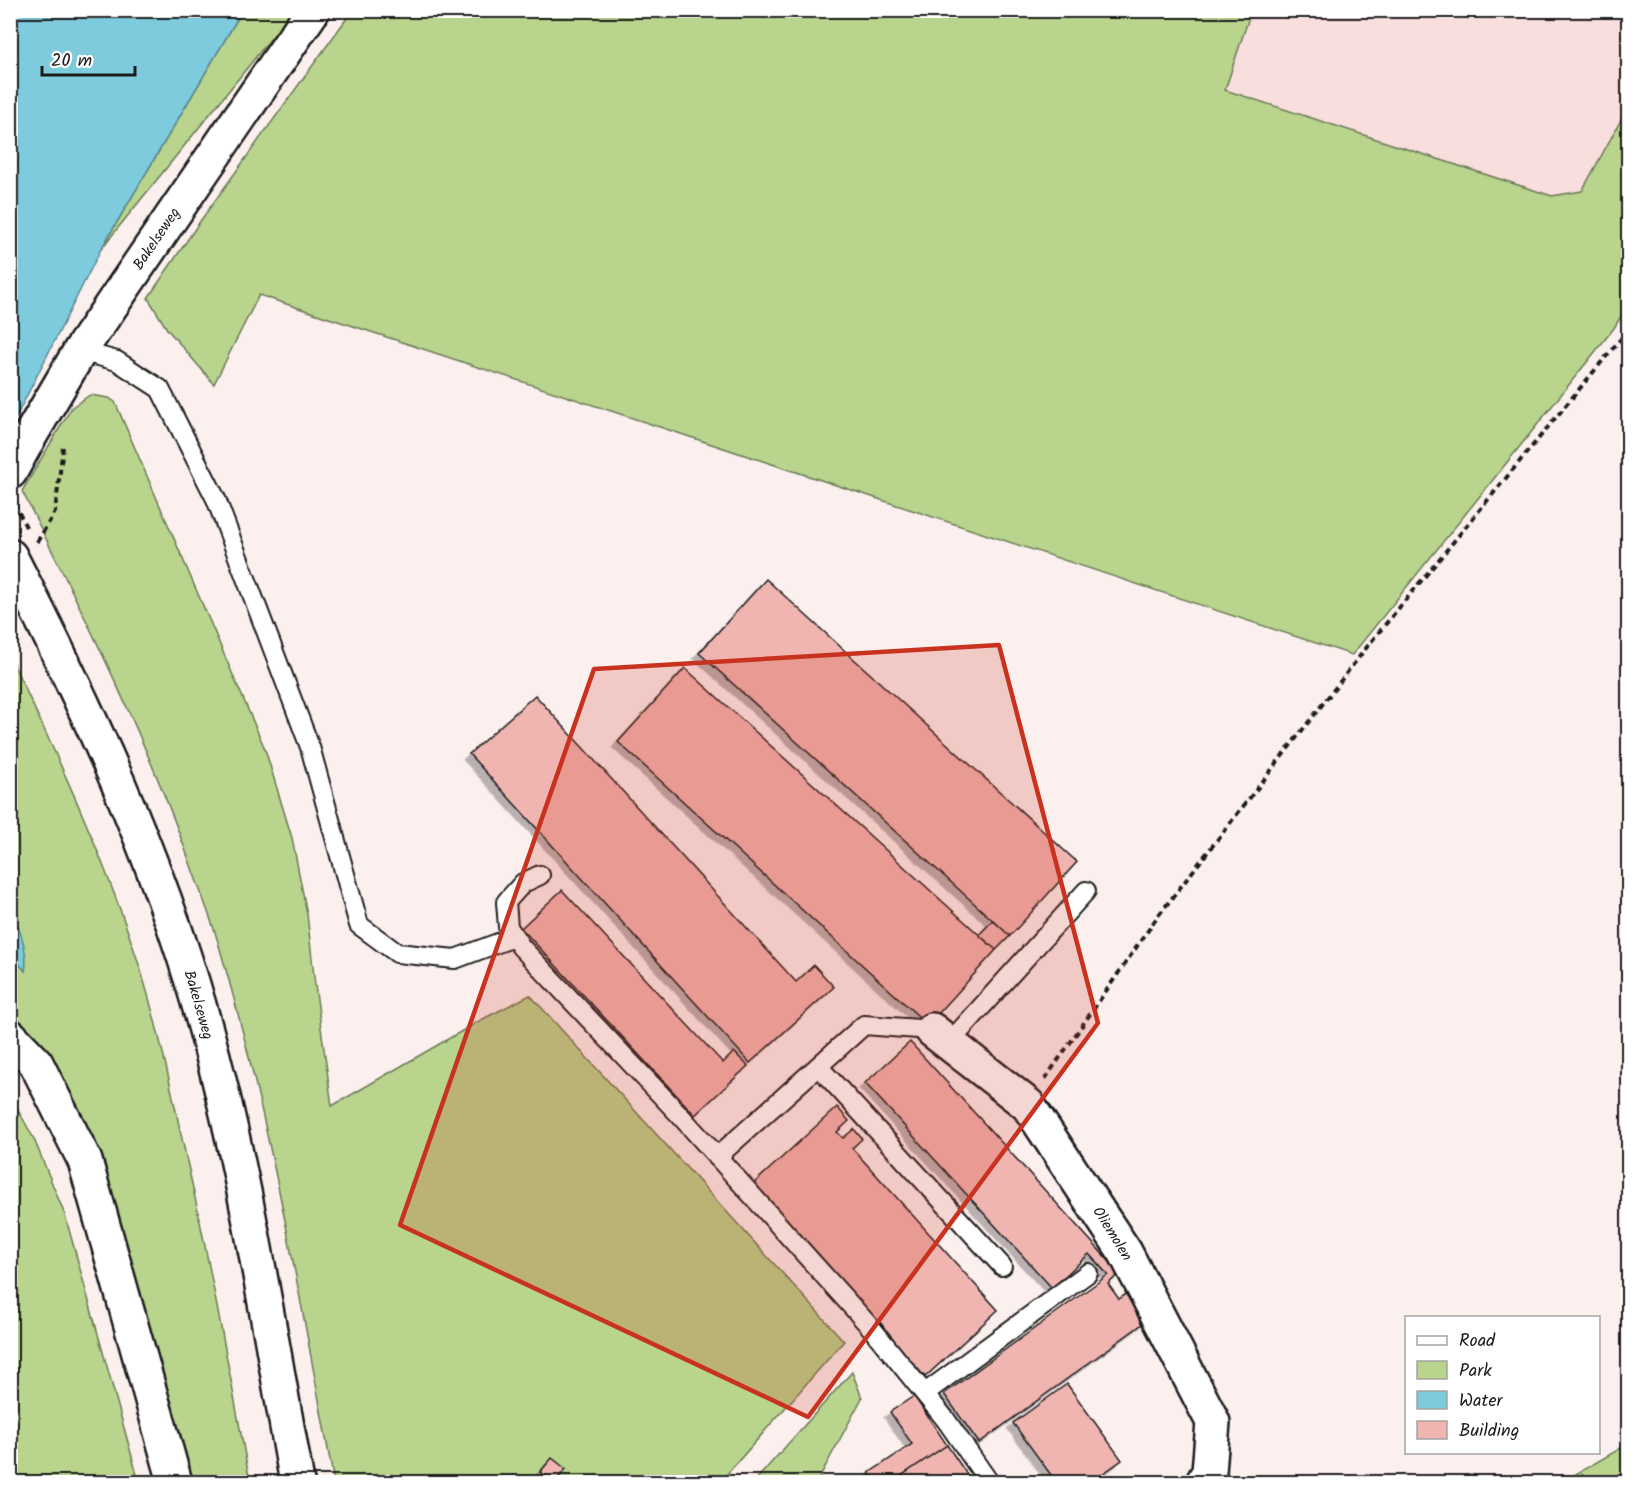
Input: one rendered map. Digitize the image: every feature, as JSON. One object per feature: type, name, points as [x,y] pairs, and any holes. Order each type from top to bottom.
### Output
[{"type":"street","name":"Bakelseweg","points":[[10,472],[80,351],[313,10]]},
{"type":"street","name":"Bakelseweg","points":[[23,551],[51,639],[120,787],[147,854],[185,958],[202,1014],[248,1210],[297,1482]]},
{"type":"street","points":[[10,1036],[36,1063],[85,1161],[175,1482]]},
{"type":"street","name":"Oliemolen","points":[[940,1036],[1028,1105],[1125,1252],[1213,1422],[1209,1472],[1203,1482]]},
{"type":"lane","points":[[80,351],[117,361],[160,389],[216,499],[309,747],[358,925],[397,953],[455,959],[514,937]]},
{"type":"lane","points":[[540,875],[523,883],[506,902],[508,927],[514,937],[873,1330],[946,1420],[989,1482]]},
{"type":"lane","points":[[717,1157],[864,1025],[940,1036],[1086,891]]},
{"type":"lane","points":[[818,1066],[1002,1266]]},
{"type":"lane","points":[[925,1393],[1088,1273]]},
{"type":"path","points":[[1028,1105],[1158,916],[1370,643],[1629,330]]},
{"type":"path","points":[[23,551],[55,512],[63,444]]},
{"type":"path","points":[[10,498],[24,524]]},
{"type":"highlighted area","points":[[999,645],[1098,1023],[808,1417],[400,1225],[594,669]]},
{"type":"shaded area","points":[[1251,11],[1628,11],[1628,107],[1582,191],[1552,196],[1224,90]]},
{"type":"green space","points":[[242,11],[293,11],[101,249]]},
{"type":"green space","points":[[352,11],[1251,11],[1225,90],[1552,196],[1582,191],[1628,107],[1628,305],[1614,328],[1352,655],[259,295],[214,384],[167,329],[148,298],[201,220]]},
{"type":"green space","points":[[90,395],[109,398],[115,402],[265,749],[292,838],[307,914],[332,1106],[481,1020],[530,995],[844,1341],[720,1482],[334,1482],[270,1147],[238,1015],[214,930],[157,776],[92,632],[22,491],[72,407]]},
{"type":"green space","points":[[10,657],[98,851],[128,931],[147,991],[167,1070],[199,1218],[250,1482],[192,1482],[110,1200],[11,1025],[11,954],[25,970],[17,923],[11,907]]},
{"type":"green space","points":[[11,1097],[34,1139],[65,1215],[139,1482],[11,1482]]},
{"type":"green space","points":[[852,1372],[862,1398],[817,1482],[754,1482]]},
{"type":"green space","points":[[1628,1444],[1628,1482],[1562,1482]]},
{"type":"water","points":[[11,10],[242,11],[101,249],[11,427]]},
{"type":"water","points":[[10,907],[24,946],[25,971],[11,954]]},
{"type":"building","points":[[766,579],[1077,862],[1010,936],[699,653]]},
{"type":"building","points":[[685,668],[996,950],[928,1025],[618,742]]},
{"type":"building","points":[[535,695],[796,982],[814,965],[834,987],[750,1063],[469,754]]},
{"type":"building","points":[[562,890],[723,1063],[734,1052],[748,1066],[695,1115],[521,928]]},
{"type":"building","points":[[993,920],[1010,936],[996,950],[979,935]]},
{"type":"building","points":[[910,1042],[1120,1273],[1108,1284],[1119,1299],[1126,1294],[1145,1322],[979,1443],[944,1394],[1108,1275],[1089,1254],[1052,1288],[865,1083]]},
{"type":"building","points":[[837,1107],[849,1121],[837,1132],[843,1138],[854,1129],[862,1139],[852,1148],[998,1310],[925,1377],[752,1185]]},
{"type":"building","points":[[1067,1384],[1122,1460],[1091,1482],[1056,1482],[1013,1423]]},
{"type":"building","points":[[914,1396],[947,1445],[892,1482],[876,1482],[869,1473],[912,1444],[890,1412]]},
{"type":"building","points":[[947,1445],[972,1482],[892,1482]]},
{"type":"building","points":[[552,1458],[566,1469],[555,1482],[540,1472]]}]
